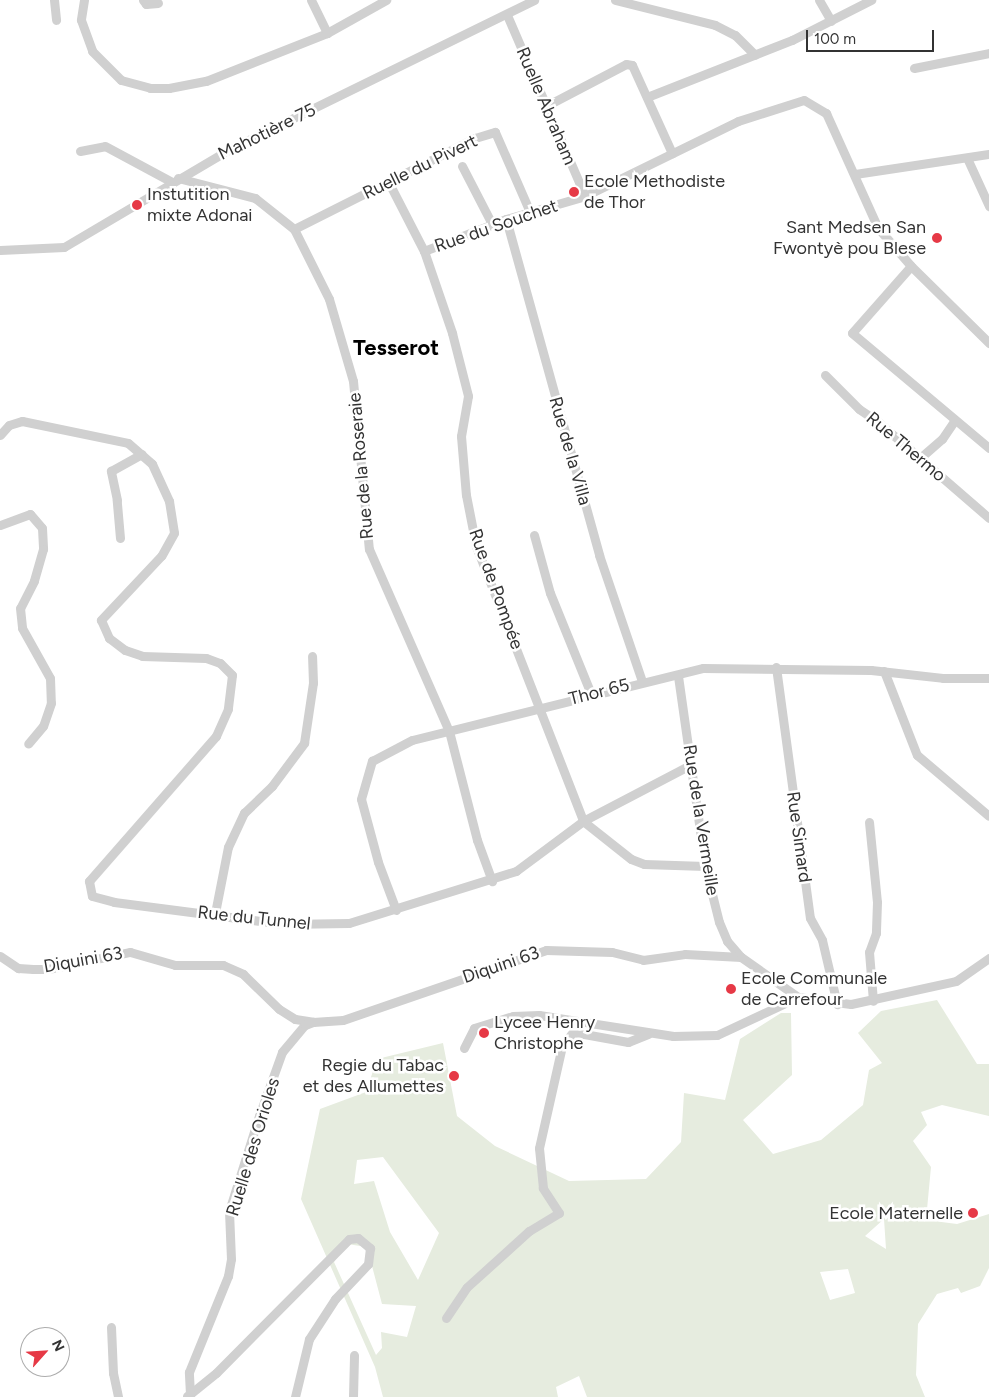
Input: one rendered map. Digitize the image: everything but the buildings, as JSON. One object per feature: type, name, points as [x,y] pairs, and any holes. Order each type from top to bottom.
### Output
[{"type":"street","points":[[54,0],[56,20]]},
{"type":"street","points":[[84,0],[81,20],[92,51],[121,80],[150,88],[169,88],[206,80],[327,33],[386,0]]},
{"type":"street","points":[[143,0],[146,4],[158,3]]},
{"type":"street","points":[[312,0],[327,33]]},
{"type":"street","name":"Mahotière 75","points":[[0,250],[64,247],[228,150],[507,15],[534,0]]},
{"type":"street","points":[[615,0],[715,25],[735,36],[756,55]]},
{"type":"street","points":[[819,0],[831,21]]},
{"type":"street","points":[[647,97],[756,55],[831,21],[871,0]]},
{"type":"street","name":"Ruelle Abraham","points":[[507,15],[585,196]]},
{"type":"street","points":[[914,68],[989,53]]},
{"type":"street","points":[[546,106],[626,64],[636,68],[672,153]]},
{"type":"street","name":"Rue du Souchet","points":[[424,251],[506,219],[585,196],[738,121],[804,100],[826,113],[878,228],[911,266],[989,342]]},
{"type":"street","name":"Ruelle du Pivert","points":[[294,229],[389,183],[475,138],[495,132],[530,212]]},
{"type":"street","name":"Rue de la Roseraie","points":[[80,151],[106,146],[175,180],[256,198],[294,229],[329,299],[354,381],[369,549],[449,731],[477,840],[492,881]]},
{"type":"street","points":[[855,174],[989,154]]},
{"type":"street","points":[[967,158],[989,206]]},
{"type":"street","points":[[462,166],[492,224]]},
{"type":"street","name":"Rue de Pompée","points":[[389,183],[424,251],[468,396],[461,436],[466,495],[476,546],[540,706],[583,821]]},
{"type":"street","name":"Rue de la Villa","points":[[506,219],[599,555],[642,681]]},
{"type":"street","points":[[911,266],[852,334],[989,448]]},
{"type":"street","name":"Rue Thermo","points":[[825,375],[859,409],[920,458],[989,518]]},
{"type":"street","points":[[920,458],[942,438],[955,420]]},
{"type":"street","points":[[0,435],[9,425],[22,421],[128,443],[142,454],[111,471],[118,500],[120,538]]},
{"type":"street","name":"Rue du Tunnel","points":[[142,454],[162,482],[174,517],[174,532],[161,556],[106,611],[101,620],[109,638],[133,653],[206,658],[220,663],[232,675],[231,695],[216,736],[206,751],[89,881],[92,896],[114,902],[215,913],[284,924],[320,925],[349,923],[492,881],[516,871],[583,821],[692,764]]},
{"type":"street","points":[[0,525],[30,514],[42,528],[43,548],[34,581],[20,608],[22,628],[50,678],[51,703],[43,726],[28,744]]},
{"type":"street","points":[[534,535],[550,593],[591,694]]},
{"type":"street","points":[[215,913],[228,847],[244,813],[272,786],[304,743],[314,683],[312,656]]},
{"type":"street","name":"Thor 65","points":[[396,910],[378,862],[361,799],[372,760],[412,740],[540,706],[642,681],[678,676],[702,668],[776,667],[884,671],[943,678],[989,678]]},
{"type":"street","name":"Rue Simard","points":[[776,667],[810,918],[822,940],[837,1004]]},
{"type":"street","points":[[884,671],[917,755],[989,816]]},
{"type":"street","name":"Rue de la Vermeille","points":[[678,676],[705,866],[719,922],[727,941],[741,957]]},
{"type":"street","points":[[583,821],[631,859],[644,864],[705,866]]},
{"type":"street","points":[[869,822],[877,902],[876,934],[869,952],[873,1001]]},
{"type":"street","name":"Diquini 63","points":[[0,956],[18,968],[48,969],[130,952],[175,965],[223,964],[243,974],[279,1009],[295,1019],[313,1022],[344,1020],[546,950],[612,952],[643,960],[685,954],[741,957]]},
{"type":"street","points":[[741,957],[798,996],[837,1004],[873,1001],[956,981],[989,958]]},
{"type":"street","points":[[464,1048],[474,1028],[513,1016],[538,1015],[648,1034],[717,1035],[798,996]]},
{"type":"street","name":"Ruelle des Orioles","points":[[188,1395],[189,1372],[228,1276],[231,1259],[229,1211],[259,1116],[282,1052],[304,1025],[313,1022]]},
{"type":"street","points":[[446,1318],[467,1287],[529,1231],[558,1213],[544,1188],[540,1148],[562,1046],[573,1032],[628,1042],[648,1034]]},
{"type":"street","points":[[188,1395],[216,1373],[349,1239],[358,1238],[370,1248],[368,1264],[335,1298],[309,1339],[295,1397]]},
{"type":"street","points":[[112,1327],[113,1373],[118,1397]]},
{"type":"street","points":[[353,1397],[354,1355]]},
{"type":"shaded area","points":[[937,1000],[977,1064],[989,1064],[989,1116],[942,1105],[921,1112],[927,1125],[913,1141],[931,1167],[926,1220],[957,1224],[989,1214],[989,1268],[980,1286],[961,1293],[958,1288],[937,1294],[918,1324],[916,1375],[925,1397],[587,1397],[579,1376],[556,1387],[558,1397],[383,1397],[375,1367],[301,1199],[320,1109],[366,1092],[377,1059],[443,1043],[457,1116],[495,1146],[569,1181],[646,1179],[681,1142],[684,1093],[725,1100],[740,1039],[781,1013],[791,1013],[792,1075],[743,1120],[773,1154],[821,1140],[863,1105],[869,1070],[882,1063],[858,1033],[881,1011]],"holes":[[[383,1157],[439,1233],[418,1280],[390,1232],[374,1181],[354,1184],[357,1160]],[[884,1219],[886,1249],[865,1236]],[[347,1244],[367,1247],[382,1304],[416,1306],[407,1337],[381,1332],[382,1348],[376,1355],[334,1262]],[[848,1269],[855,1293],[830,1300],[820,1272]]]},
{"type":"place","name":"Ecole Methodiste de Thor","points":[[574,192]]},
{"type":"place","name":"Instutition mixte Adonai","points":[[137,205]]},
{"type":"place","name":"Sant Medsen San Fwontyè pou Blese","points":[[937,238]]},
{"type":"place","name":"Ecole Communale de Carrefour","points":[[731,989]]},
{"type":"place","name":"Lycee Henry Christophe","points":[[484,1033]]},
{"type":"place","name":"Regie du Tabac et des Allumettes","points":[[454,1076]]},
{"type":"place","name":"Ecole Maternelle","points":[[973,1213]]},
{"type":"district","name":"Tesserot","points":[[396,348]]}]
